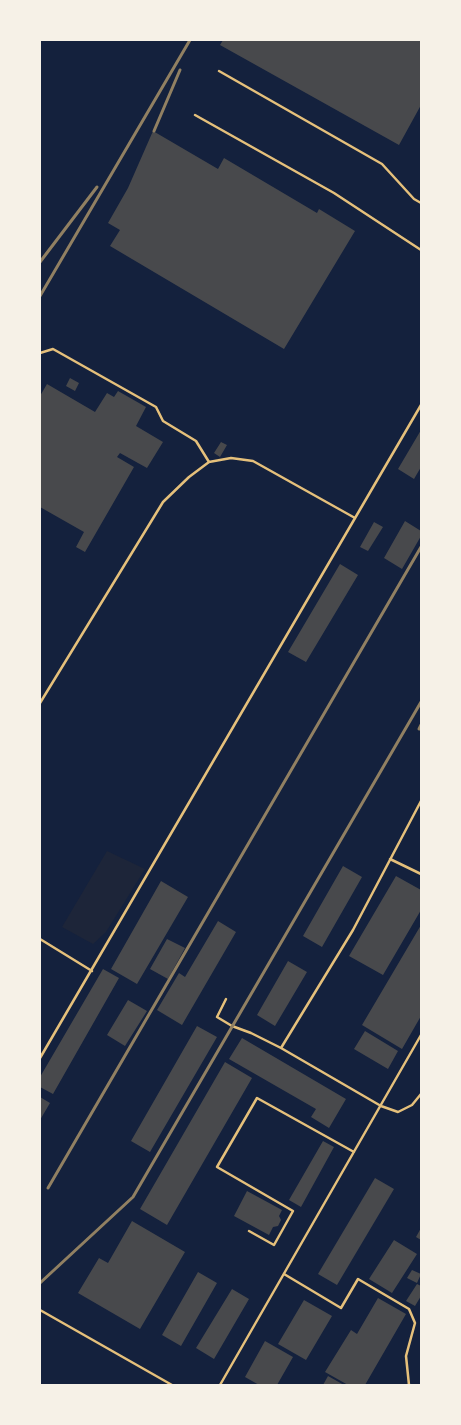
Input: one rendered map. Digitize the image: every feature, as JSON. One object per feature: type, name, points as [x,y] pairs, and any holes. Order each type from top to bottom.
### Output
[{"type":"lane","points":[[219,71],[382,164],[414,199],[421,203]]},
{"type":"lane","points":[[195,115],[334,193],[421,250]]},
{"type":"lane","points":[[40,353],[53,349],[156,407],[163,421],[196,441],[209,462]]},
{"type":"lane","points":[[40,1058],[421,405]]},
{"type":"lane","points":[[40,703],[163,502],[189,476],[209,462],[231,458],[253,461],[355,518]]},
{"type":"lane","points":[[281,1048],[353,930],[421,801]]},
{"type":"lane","points":[[390,859],[421,874]]},
{"type":"lane","points":[[40,939],[92,971]]},
{"type":"lane","points":[[226,1000],[217,1017],[232,1026],[281,1048],[381,1106],[398,1112],[412,1105],[421,1094]]},
{"type":"lane","points":[[220,1385],[421,1036]]},
{"type":"lane","points":[[249,1231],[274,1245],[293,1211],[217,1167],[257,1098],[354,1152]]},
{"type":"lane","points":[[284,1274],[341,1308],[358,1279],[410,1308],[415,1323],[406,1356],[409,1385]]},
{"type":"lane","points":[[40,1310],[172,1385]]},
{"type":"shaded area","points":[[107,851],[145,869],[106,932],[93,944],[62,927]]},
{"type":"building","points":[[223,40],[421,40],[421,105],[399,145],[220,45]]},
{"type":"building","points":[[153,131],[218,169],[224,158],[317,213],[319,209],[355,231],[284,349],[110,246],[120,230],[108,223],[128,188]]},
{"type":"building","points":[[70,378],[79,383],[75,391],[66,386]]},
{"type":"building","points":[[47,384],[95,412],[107,393],[114,397],[118,391],[146,407],[136,426],[163,442],[147,468],[120,453],[117,457],[134,467],[85,552],[76,547],[84,532],[40,507],[40,396]]},
{"type":"building","points":[[421,430],[421,467],[414,479],[398,469]]},
{"type":"building","points":[[221,442],[227,445],[220,457],[214,453]]},
{"type":"building","points":[[405,521],[421,531],[421,536],[402,569],[384,558]]},
{"type":"building","points":[[374,522],[383,527],[368,551],[360,547]]},
{"type":"building","points":[[340,564],[358,575],[306,662],[288,652]]},
{"type":"building","points":[[343,866],[362,877],[322,947],[303,936]]},
{"type":"building","points":[[396,876],[421,890],[421,910],[383,975],[349,956]]},
{"type":"building","points":[[161,881],[188,897],[137,984],[111,969]]},
{"type":"building","points":[[218,921],[236,932],[182,1025],[157,1010],[179,973],[185,977]]},
{"type":"building","points":[[421,925],[421,1016],[402,1049],[362,1025]]},
{"type":"building","points":[[167,939],[185,948],[168,979],[150,969]]},
{"type":"building","points":[[288,961],[307,972],[275,1026],[257,1015]]},
{"type":"building","points":[[103,969],[119,978],[53,1094],[40,1087],[40,1077]]},
{"type":"building","points":[[128,1000],[147,1011],[125,1046],[107,1035]]},
{"type":"building","points":[[197,1026],[217,1037],[150,1152],[131,1141]]},
{"type":"building","points":[[365,1031],[398,1051],[388,1069],[354,1049]]},
{"type":"building","points":[[242,1038],[346,1099],[329,1128],[311,1117],[316,1109],[229,1059]]},
{"type":"building","points":[[225,1062],[252,1078],[167,1225],[140,1209]]},
{"type":"building","points":[[40,1097],[50,1103],[40,1120]]},
{"type":"building","points":[[323,1141],[334,1147],[301,1207],[289,1200]]},
{"type":"building","points":[[375,1178],[394,1189],[337,1285],[318,1274]]},
{"type":"building","points":[[247,1191],[282,1210],[278,1226],[273,1227],[269,1235],[234,1216]]},
{"type":"building","points":[[132,1221],[185,1252],[140,1329],[78,1293],[99,1258],[108,1263]]},
{"type":"building","points":[[421,1228],[421,1240],[416,1237]]},
{"type":"building","points":[[394,1240],[417,1254],[392,1293],[369,1279]]},
{"type":"building","points":[[412,1270],[421,1274],[417,1283],[407,1278]]},
{"type":"building","points":[[198,1272],[217,1283],[181,1346],[162,1335]]},
{"type":"building","points":[[417,1284],[421,1286],[421,1296],[415,1306],[406,1301]]},
{"type":"building","points":[[232,1289],[249,1299],[214,1359],[196,1348]]},
{"type":"building","points":[[378,1298],[406,1314],[365,1385],[348,1385],[325,1372],[351,1330],[357,1334]]},
{"type":"building","points":[[304,1300],[332,1316],[306,1360],[278,1344]]},
{"type":"building","points":[[265,1341],[293,1357],[277,1385],[259,1385],[245,1377]]},
{"type":"building","points":[[328,1376],[344,1385],[323,1385]]},
{"type":"railway","points":[[40,296],[190,40]]},
{"type":"railway","points":[[154,131],[180,70]]},
{"type":"railway","points":[[40,262],[97,187]]},
{"type":"railway","points":[[48,1188],[421,547]]},
{"type":"railway","points":[[40,1283],[133,1197],[421,702]]},
{"type":"railway","points":[[419,729],[421,725]]}]
